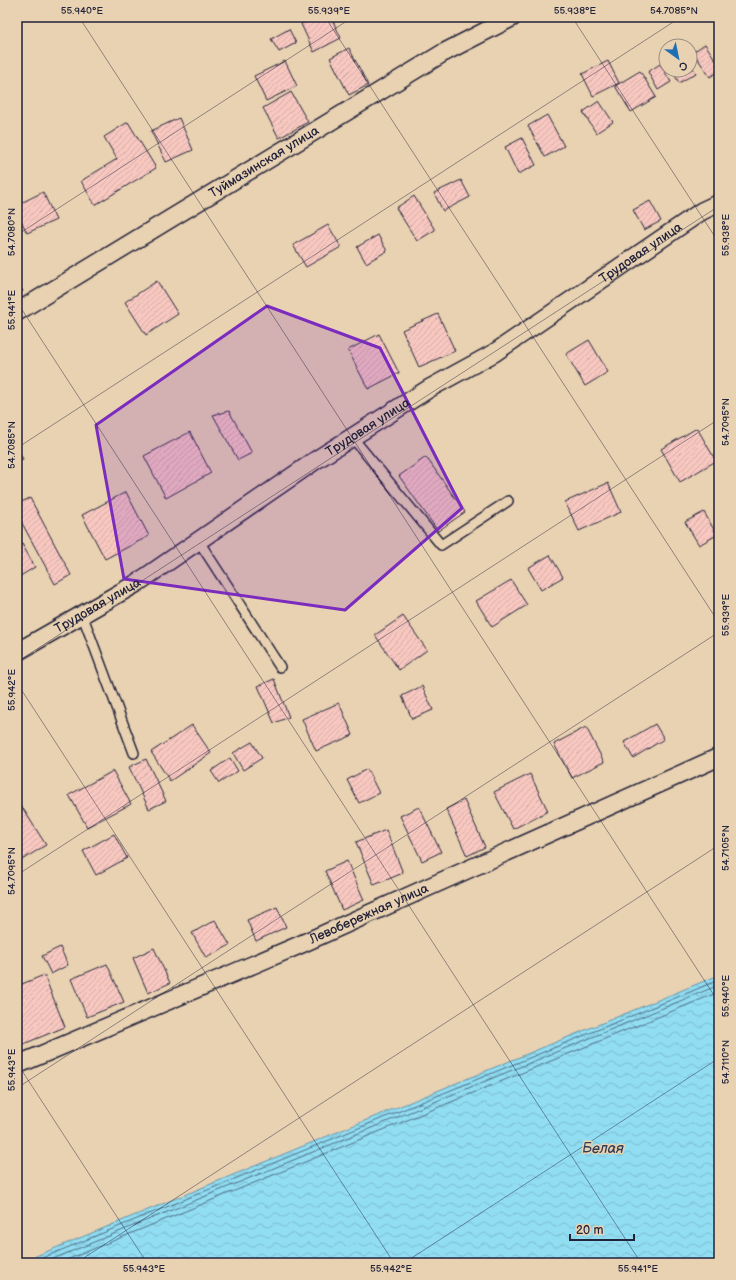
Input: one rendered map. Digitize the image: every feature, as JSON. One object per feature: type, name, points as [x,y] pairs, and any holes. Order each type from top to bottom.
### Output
[{"type":"street","name":"Туймазинская улица","points":[[17,312],[443,53],[513,17]]},
{"type":"street","name":"Трудовая улица","points":[[17,652],[137,583],[316,460],[430,388],[494,353],[702,211],[719,203]]},
{"type":"street","name":"Левобережная улица","points":[[17,1065],[297,946],[719,757]]},
{"type":"lane","points":[[352,438],[441,545],[508,502]]},
{"type":"lane","points":[[198,540],[280,667]]},
{"type":"lane","points":[[82,614],[134,753]]},
{"type":"highlighted area","points":[[267,306],[380,348],[462,508],[345,610],[124,579],[96,425]]},
{"type":"water","name":"Белая","points":[[719,975],[719,1263],[19,1263]]},
{"type":"building","points":[[315,17],[331,17],[341,38],[314,52],[301,24]]},
{"type":"building","points":[[289,29],[296,43],[279,52],[271,39]]},
{"type":"building","points":[[705,44],[719,65],[719,71],[710,77],[698,59],[698,49]]},
{"type":"building","points":[[349,48],[368,85],[349,95],[330,58]]},
{"type":"building","points":[[285,61],[297,86],[266,101],[254,76]]},
{"type":"building","points":[[608,61],[619,83],[593,96],[582,74]]},
{"type":"building","points":[[658,65],[658,78],[669,78],[671,82],[658,90],[648,72]]},
{"type":"building","points":[[640,71],[656,97],[631,112],[615,86]]},
{"type":"building","points":[[676,78],[688,78],[679,83]]},
{"type":"building","points":[[291,92],[308,122],[279,138],[263,108]]},
{"type":"building","points":[[599,101],[613,122],[596,133],[583,112]]},
{"type":"building","points":[[547,115],[564,146],[545,157],[528,126]]},
{"type":"building","points":[[179,118],[193,150],[166,162],[151,131]]},
{"type":"building","points":[[128,122],[156,168],[95,205],[81,181],[117,159],[104,137]]},
{"type":"building","points":[[522,138],[536,165],[518,174],[505,147]]},
{"type":"building","points":[[461,180],[470,197],[443,211],[434,193]]},
{"type":"building","points":[[43,192],[56,220],[27,233],[17,212],[17,205]]},
{"type":"building","points":[[414,196],[435,230],[417,241],[396,208]]},
{"type":"building","points":[[650,201],[661,221],[644,230],[633,210]]},
{"type":"building","points":[[328,225],[341,247],[306,267],[293,245]]},
{"type":"building","points":[[378,235],[387,251],[366,263],[357,247]]},
{"type":"building","points":[[157,281],[178,314],[146,335],[125,302]]},
{"type":"building","points":[[17,283],[23,291],[17,295]]},
{"type":"building","points":[[438,314],[455,351],[419,367],[402,330]]},
{"type":"building","points":[[379,334],[399,373],[368,389],[348,350]]},
{"type":"building","points":[[589,340],[608,372],[585,386],[566,354]]},
{"type":"building","points":[[229,411],[252,453],[238,460],[213,415]]},
{"type":"building","points":[[697,428],[716,461],[680,482],[661,449]]},
{"type":"building","points":[[190,432],[211,473],[166,498],[144,456]]},
{"type":"building","points":[[17,448],[23,459],[17,462]]},
{"type":"building","points":[[426,457],[465,512],[438,531],[399,476]]},
{"type":"building","points":[[608,483],[621,512],[579,531],[565,502]]},
{"type":"building","points":[[126,492],[149,536],[105,559],[82,515]]},
{"type":"building","points":[[30,498],[71,575],[55,584],[17,514],[17,504]]},
{"type":"building","points":[[704,512],[717,535],[699,545],[685,522]]},
{"type":"building","points":[[17,535],[35,567],[17,578]]},
{"type":"building","points":[[550,555],[563,577],[541,590],[528,568]]},
{"type":"building","points":[[511,580],[527,605],[492,627],[476,601]]},
{"type":"building","points":[[403,616],[427,650],[399,670],[375,635]]},
{"type":"building","points":[[274,679],[289,717],[274,723],[258,686]]},
{"type":"building","points":[[422,686],[433,710],[412,719],[402,696]]},
{"type":"building","points":[[339,703],[353,735],[316,751],[302,719]]},
{"type":"building","points":[[655,724],[664,739],[633,758],[624,742]]},
{"type":"building","points":[[192,725],[211,753],[170,781],[151,752]]},
{"type":"building","points":[[586,727],[604,762],[572,778],[554,744]]},
{"type":"building","points":[[252,742],[262,758],[243,770],[233,753]]},
{"type":"building","points":[[230,758],[238,771],[219,783],[211,771]]},
{"type":"building","points":[[146,759],[166,801],[149,809],[129,767]]},
{"type":"building","points":[[367,769],[379,793],[359,803],[347,780]]},
{"type":"building","points":[[113,771],[131,804],[87,827],[69,795]]},
{"type":"building","points":[[530,774],[548,811],[513,829],[494,792]]},
{"type":"building","points":[[464,800],[485,847],[467,856],[446,809]]},
{"type":"building","points":[[22,807],[46,845],[17,863],[17,810]]},
{"type":"building","points":[[419,807],[441,852],[422,861],[400,816]]},
{"type":"building","points":[[386,830],[403,873],[374,885],[356,842]]},
{"type":"building","points":[[114,834],[127,858],[96,875],[83,851]]},
{"type":"building","points":[[347,861],[364,900],[342,910],[325,871]]},
{"type":"building","points":[[277,907],[286,927],[256,941],[247,920]]},
{"type":"building","points":[[215,920],[230,945],[206,958],[192,933]]},
{"type":"building","points":[[60,947],[68,965],[51,974],[42,956]]},
{"type":"building","points":[[154,948],[170,983],[148,993],[133,958]]},
{"type":"building","points":[[107,964],[124,1002],[87,1017],[71,979]]},
{"type":"building","points":[[44,975],[65,1027],[21,1045],[17,1034],[17,986]]}]
